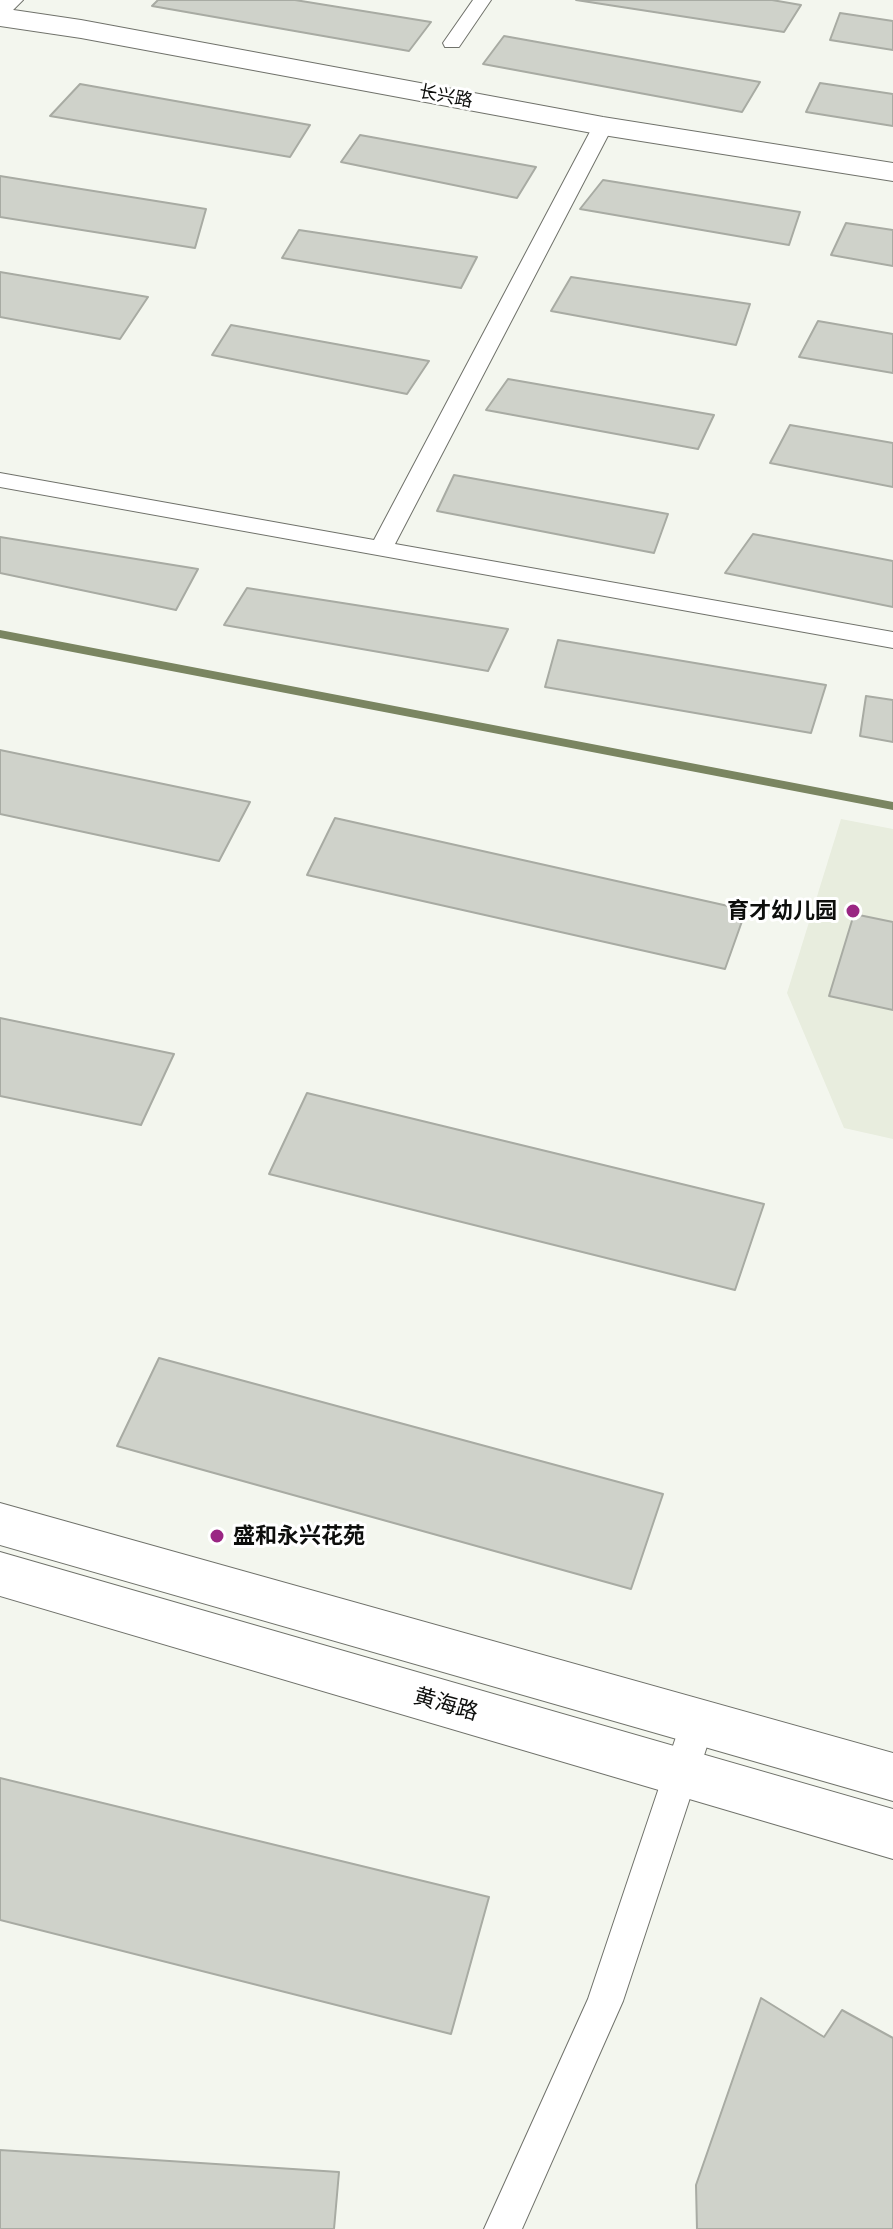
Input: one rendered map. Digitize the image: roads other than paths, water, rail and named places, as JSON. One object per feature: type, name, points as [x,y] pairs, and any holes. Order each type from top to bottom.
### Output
[{"type":"main road","points":[[0,7],[9,0]]},
{"type":"main road","name":"长兴路","points":[[0,17],[81,29],[603,126],[893,172]]},
{"type":"main road","points":[[0,1524],[893,1777]]},
{"type":"main road","name":"黄海路","points":[[0,1574],[893,1834]]},
{"type":"lane","points":[[452,43],[482,0]]},
{"type":"lane","points":[[381,548],[603,126]]},
{"type":"lane","points":[[0,480],[893,640]]},
{"type":"lane","points":[[503,2229],[605,2001],[698,1722]]},
{"type":"waterway","points":[[0,634],[893,806]]},
{"type":"place","name":"育才幼儿园","points":[[853,911]]},
{"type":"place","name":"盛和永兴花苑","points":[[217,1536]]}]
